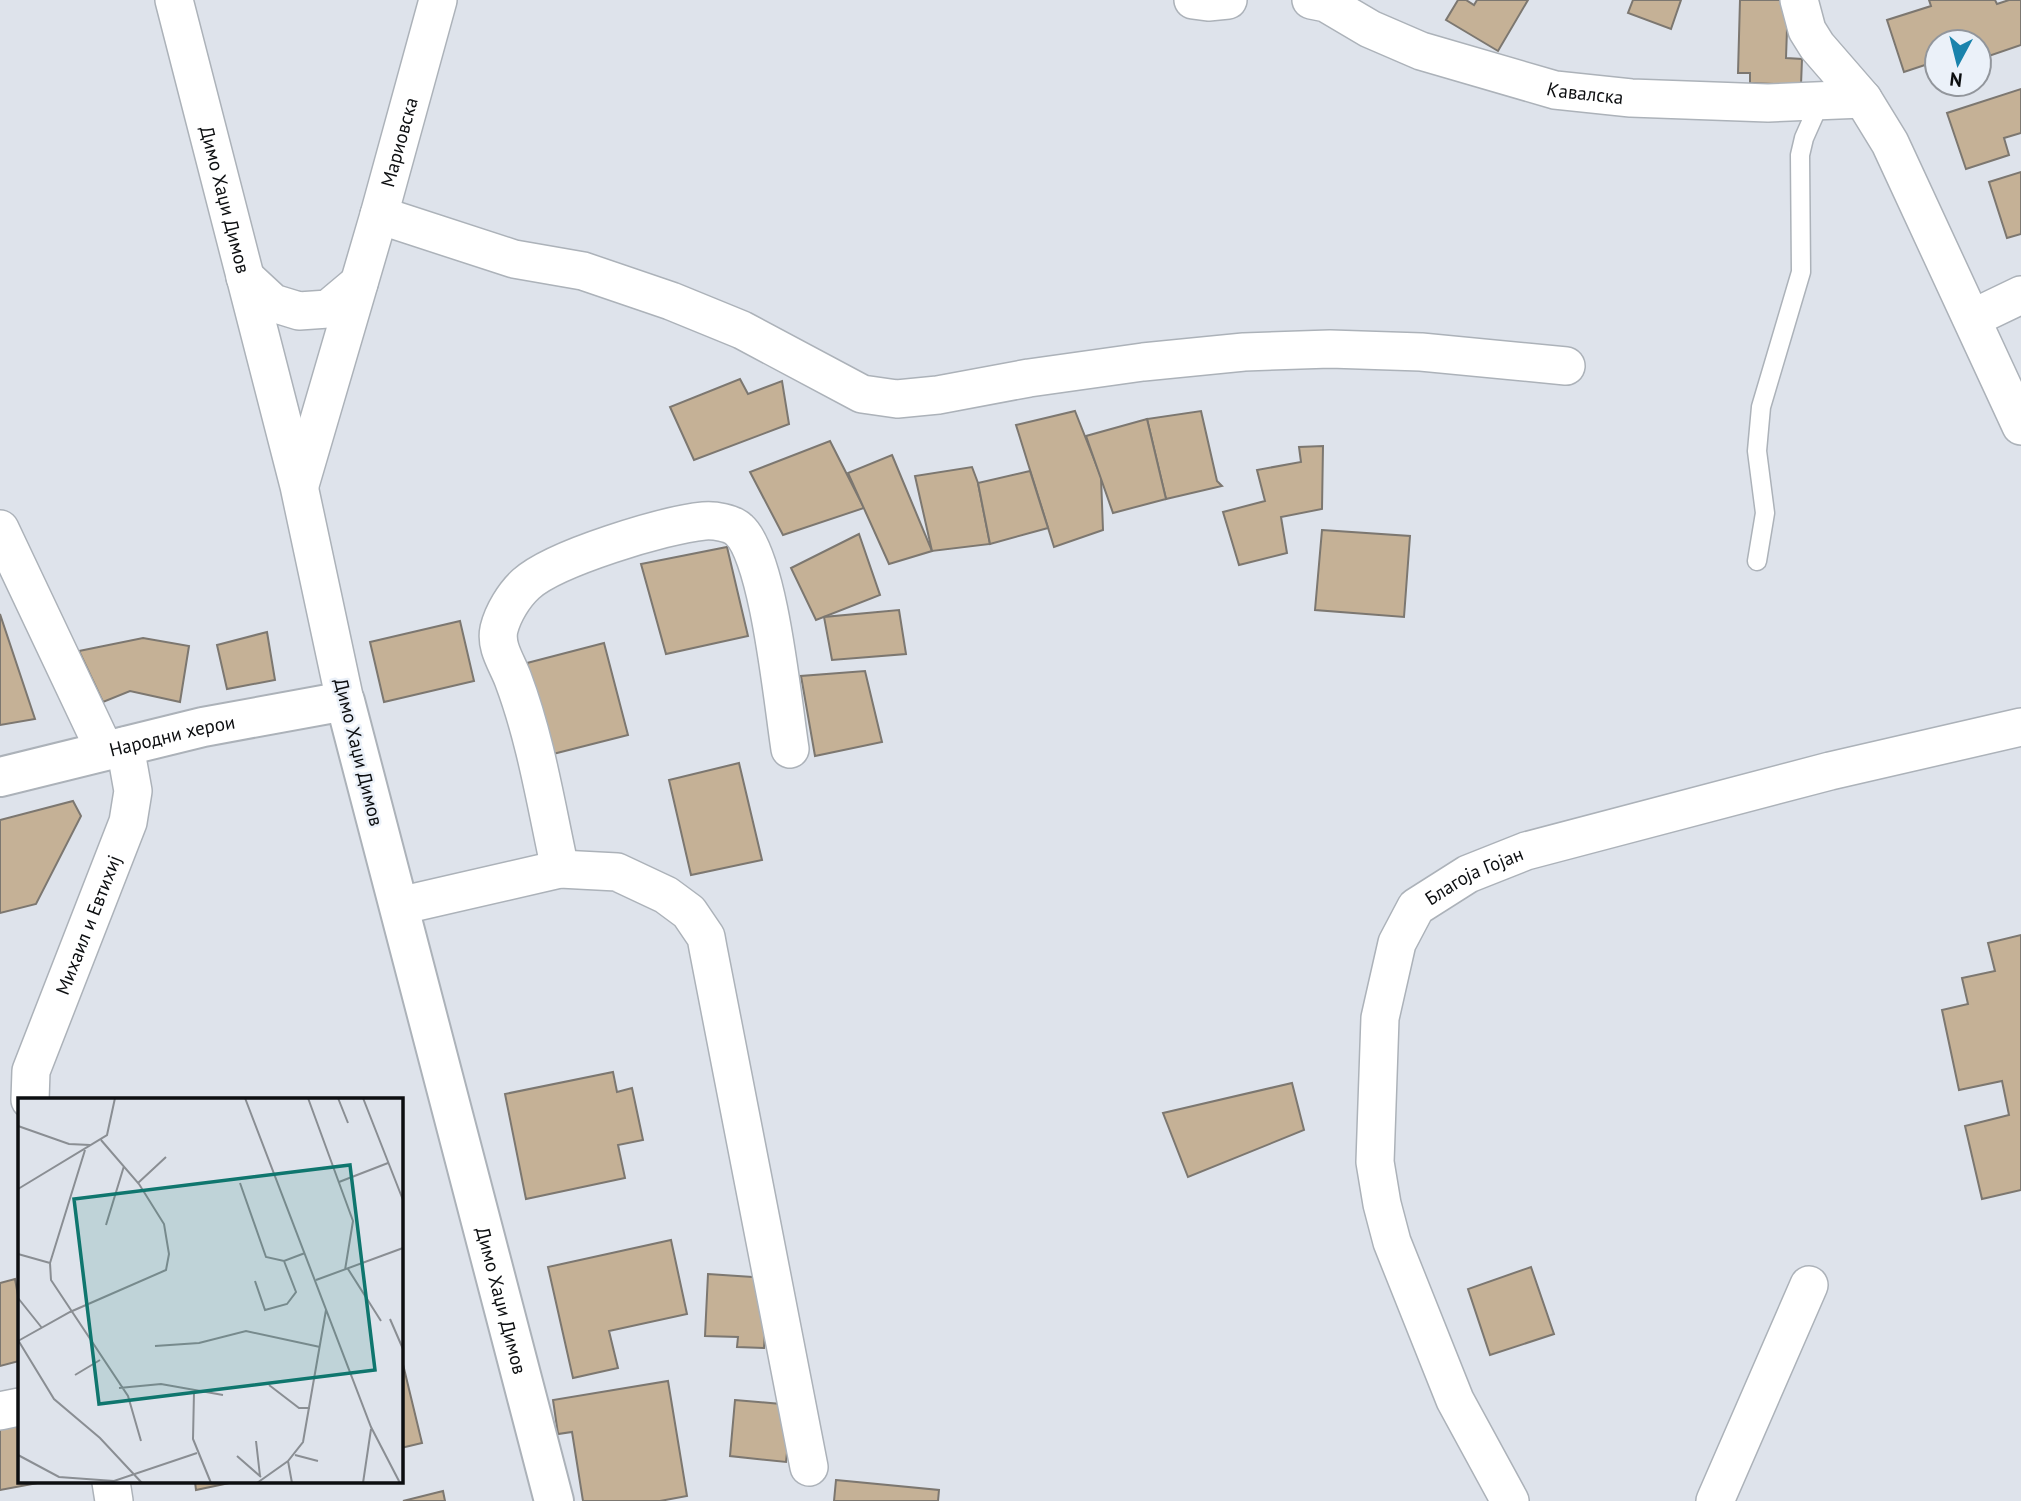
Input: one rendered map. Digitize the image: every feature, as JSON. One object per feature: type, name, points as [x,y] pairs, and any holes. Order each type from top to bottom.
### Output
[{"type":"street","name":"Димо Хаџи Димов","points":[[174,0],[299,486],[345,701],[554,1501]]},
{"type":"street","name":"Мариовска","points":[[299,486],[379,215],[438,0]]},
{"type":"street","points":[[1193,0],[1228,0]]},
{"type":"street","points":[[1799,0],[1807,30],[1817,46],[1863,99],[1890,143],[2021,426]]},
{"type":"street","name":"Кавалска","points":[[1322,1],[1370,29],[1422,51],[1555,90],[1632,98],[1768,103],[1863,99]]},
{"type":"street","points":[[379,215],[514,259],[583,271],[671,301],[742,330],[862,394],[897,399],[938,395],[1029,378],[1143,362],[1244,352],[1330,349],[1421,352],[1566,366]]},
{"type":"street","points":[[245,277],[273,303],[299,311],[328,309],[359,283]]},
{"type":"street","points":[[1973,318],[2021,295]]},
{"type":"street","points":[[560,869],[533,744],[513,678],[499,645],[498,631],[512,601],[527,583],[575,556],[706,521],[738,528],[751,544],[768,603],[790,749]]},
{"type":"street","name":"Михаил и Евтихиј","points":[[0,529],[115,749],[133,791],[128,822],[30,1071],[30,1098]]},
{"type":"street","name":"Народни херои","points":[[0,777],[203,727],[345,701]]},
{"type":"street","name":"Благоја Гојан","points":[[1510,1501],[1450,1388],[1392,1242],[1375,1162],[1380,1018],[1397,943],[1416,907],[1468,874],[1526,851],[1830,771],[2021,727]]},
{"type":"street","points":[[399,906],[560,869],[617,872],[666,895],[689,912],[706,937],[808,1467]]},
{"type":"street","points":[[1715,1501],[1809,1286]]},
{"type":"street","points":[[0,1411],[18,1406]]},
{"type":"lane","points":[[1757,561],[1765,513],[1757,451],[1761,407],[1801,272],[1800,155],[1804,138],[1820,102]]},
{"type":"building","points":[[1458,0],[1466,0],[1474,5],[1477,0],[1528,0],[1498,51],[1446,20]]},
{"type":"building","points":[[1633,0],[1681,0],[1671,29],[1628,13]]},
{"type":"building","points":[[1740,0],[1788,0],[1786,58],[1802,59],[1801,85],[1750,83],[1750,73],[1738,73]]},
{"type":"building","points":[[1929,0],[1995,0],[1997,4],[2021,0],[2021,45],[1993,55],[1993,28],[1923,28],[1923,66],[1904,72],[1887,20],[1931,6]]},
{"type":"building","points":[[2021,89],[2021,133],[2004,138],[2009,155],[1966,169],[1947,113]]},
{"type":"building","points":[[2021,172],[2021,234],[2007,238],[1989,182]]},
{"type":"building","points":[[740,379],[748,394],[782,381],[789,424],[694,460],[670,407]]},
{"type":"building","points":[[1075,411],[1101,477],[1103,530],[1054,547],[1016,425]]},
{"type":"building","points":[[1201,411],[1217,481],[1222,486],[1166,499],[1147,419]]},
{"type":"building","points":[[1147,419],[1166,499],[1113,513],[1086,436]]},
{"type":"building","points":[[830,441],[864,508],[783,535],[750,472]]},
{"type":"building","points":[[1323,446],[1322,509],[1281,517],[1287,553],[1239,565],[1223,512],[1265,501],[1257,470],[1301,462],[1299,447]]},
{"type":"building","points":[[892,455],[932,551],[889,564],[848,473]]},
{"type":"building","points":[[972,467],[978,483],[990,544],[932,551],[915,476]]},
{"type":"building","points":[[1030,471],[1048,528],[990,544],[978,483]]},
{"type":"building","points":[[1322,530],[1410,536],[1404,617],[1315,610]]},
{"type":"building","points":[[859,534],[880,595],[816,620],[791,568]]},
{"type":"building","points":[[727,547],[748,636],[666,654],[641,564]]},
{"type":"building","points":[[899,610],[906,654],[832,660],[824,617]]},
{"type":"building","points":[[0,614],[35,719],[0,725]]},
{"type":"building","points":[[460,621],[474,681],[384,702],[370,642]]},
{"type":"building","points":[[267,632],[275,680],[227,689],[217,645]]},
{"type":"building","points":[[143,638],[189,646],[180,702],[130,691],[103,702],[79,651]]},
{"type":"building","points":[[604,643],[628,735],[553,754],[527,663]]},
{"type":"building","points":[[865,671],[882,742],[815,756],[801,676]]},
{"type":"building","points":[[739,763],[762,860],[691,875],[669,780]]},
{"type":"building","points":[[73,801],[81,816],[36,904],[0,913],[0,820]]},
{"type":"building","points":[[2021,935],[2021,1190],[1982,1199],[1965,1126],[2009,1115],[2002,1081],[1959,1090],[1942,1010],[1968,1004],[1962,978],[1995,971],[1988,943]]},
{"type":"building","points":[[613,1072],[617,1092],[632,1088],[643,1140],[618,1145],[625,1178],[526,1199],[505,1094]]},
{"type":"building","points":[[1292,1083],[1304,1130],[1188,1177],[1163,1113]]},
{"type":"building","points":[[671,1240],[687,1314],[609,1331],[618,1368],[573,1378],[548,1267]]},
{"type":"building","points":[[1531,1267],[1554,1334],[1490,1355],[1468,1289]]},
{"type":"building","points":[[708,1274],[768,1278],[764,1348],[737,1347],[738,1337],[705,1336]]},
{"type":"building","points":[[15,1279],[18,1296],[18,1361],[0,1366],[0,1283]]},
{"type":"building","points":[[402,1360],[422,1443],[402,1448]]},
{"type":"building","points":[[668,1381],[687,1496],[660,1501],[583,1501],[572,1432],[558,1434],[553,1400]]},
{"type":"building","points":[[735,1400],[792,1405],[786,1462],[730,1456]]},
{"type":"building","points":[[18,1415],[18,1484],[32,1484],[0,1490],[0,1419]]},
{"type":"building","points":[[836,1480],[939,1490],[938,1501],[834,1501]]},
{"type":"building","points":[[195,1484],[224,1484],[196,1490]]},
{"type":"building","points":[[443,1491],[445,1501],[403,1501]]}]
